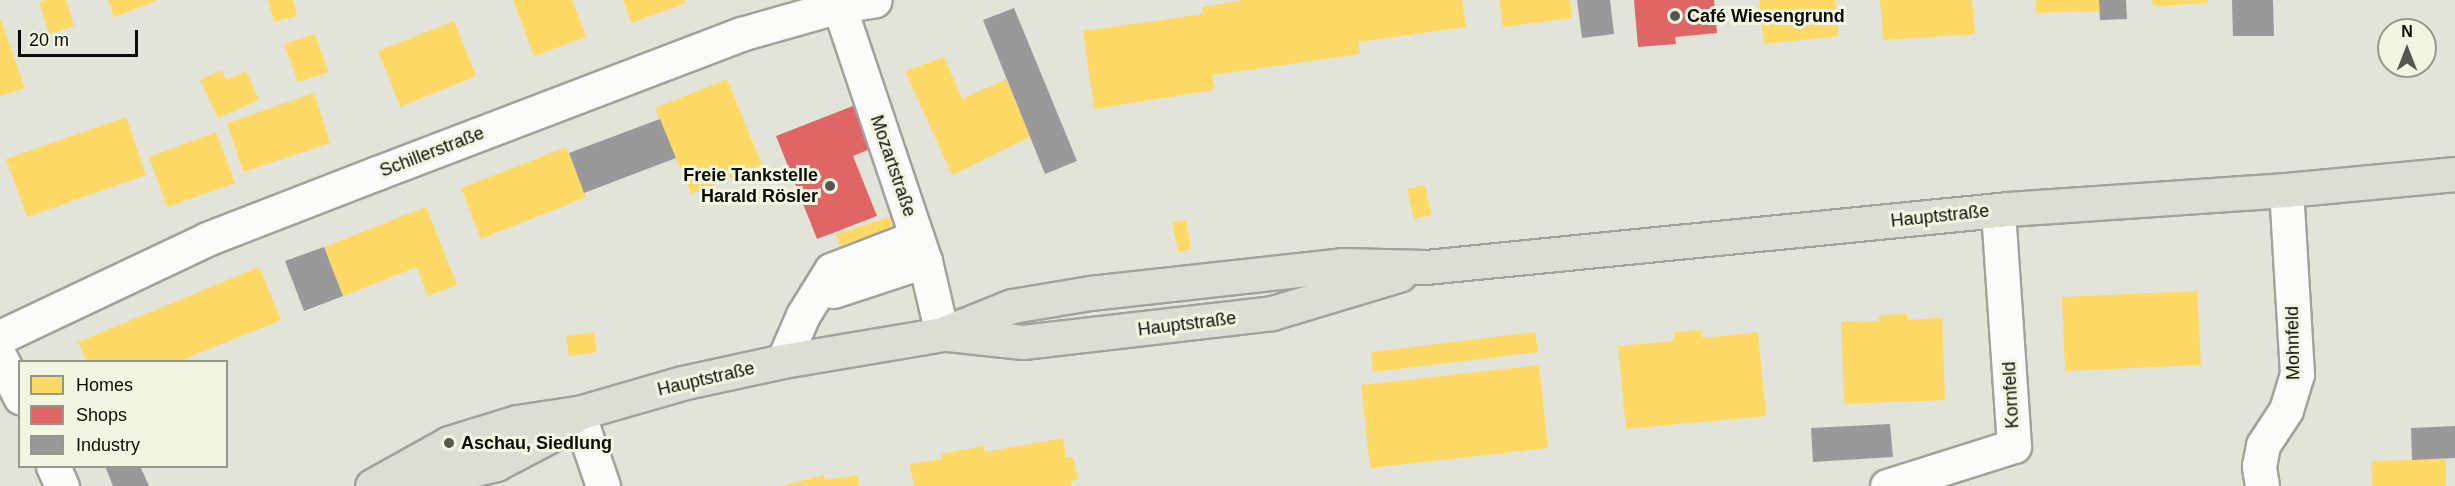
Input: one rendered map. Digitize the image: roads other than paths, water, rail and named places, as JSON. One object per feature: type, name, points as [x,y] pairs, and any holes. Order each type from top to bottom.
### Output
[{"type":"main road","name":"Hauptstraße","points":[[372,486],[449,443],[517,422],[578,413],[682,383],[783,361],[942,334],[1012,306],[1090,293],[1342,265],[1426,267],[1998,211],[2286,190],[2455,174]]},
{"type":"main road","name":"Hauptstraße","points":[[407,486],[496,464],[551,435],[578,413]]},
{"type":"street","name":"Schillerstraße","points":[[0,337],[207,239],[741,34],[838,3],[875,0]]},
{"type":"street","name":"Mozartstraße","points":[[838,3],[926,261],[942,334]]},
{"type":"street","name":"Mohnfeld","points":[[2262,486],[2259,465],[2263,445],[2286,410],[2297,374],[2286,190]]},
{"type":"street","name":"Kornfeld","points":[[1887,486],[2014,446],[1998,211]]},
{"type":"street","points":[[783,361],[812,298],[831,270],[901,243],[926,261]]},
{"type":"street","points":[[0,357],[18,393]]},
{"type":"street","points":[[578,413],[603,486]]},
{"type":"street","points":[[54,468],[62,486]]},
{"type":"place","name":"Café Wiesengrund","points":[[1675,16]]},
{"type":"place","name":"Freie Tankstelle Harald Rösler","points":[[830,186]]},
{"type":"place","name":"Aschau, Siedlung","points":[[449,443]]}]
